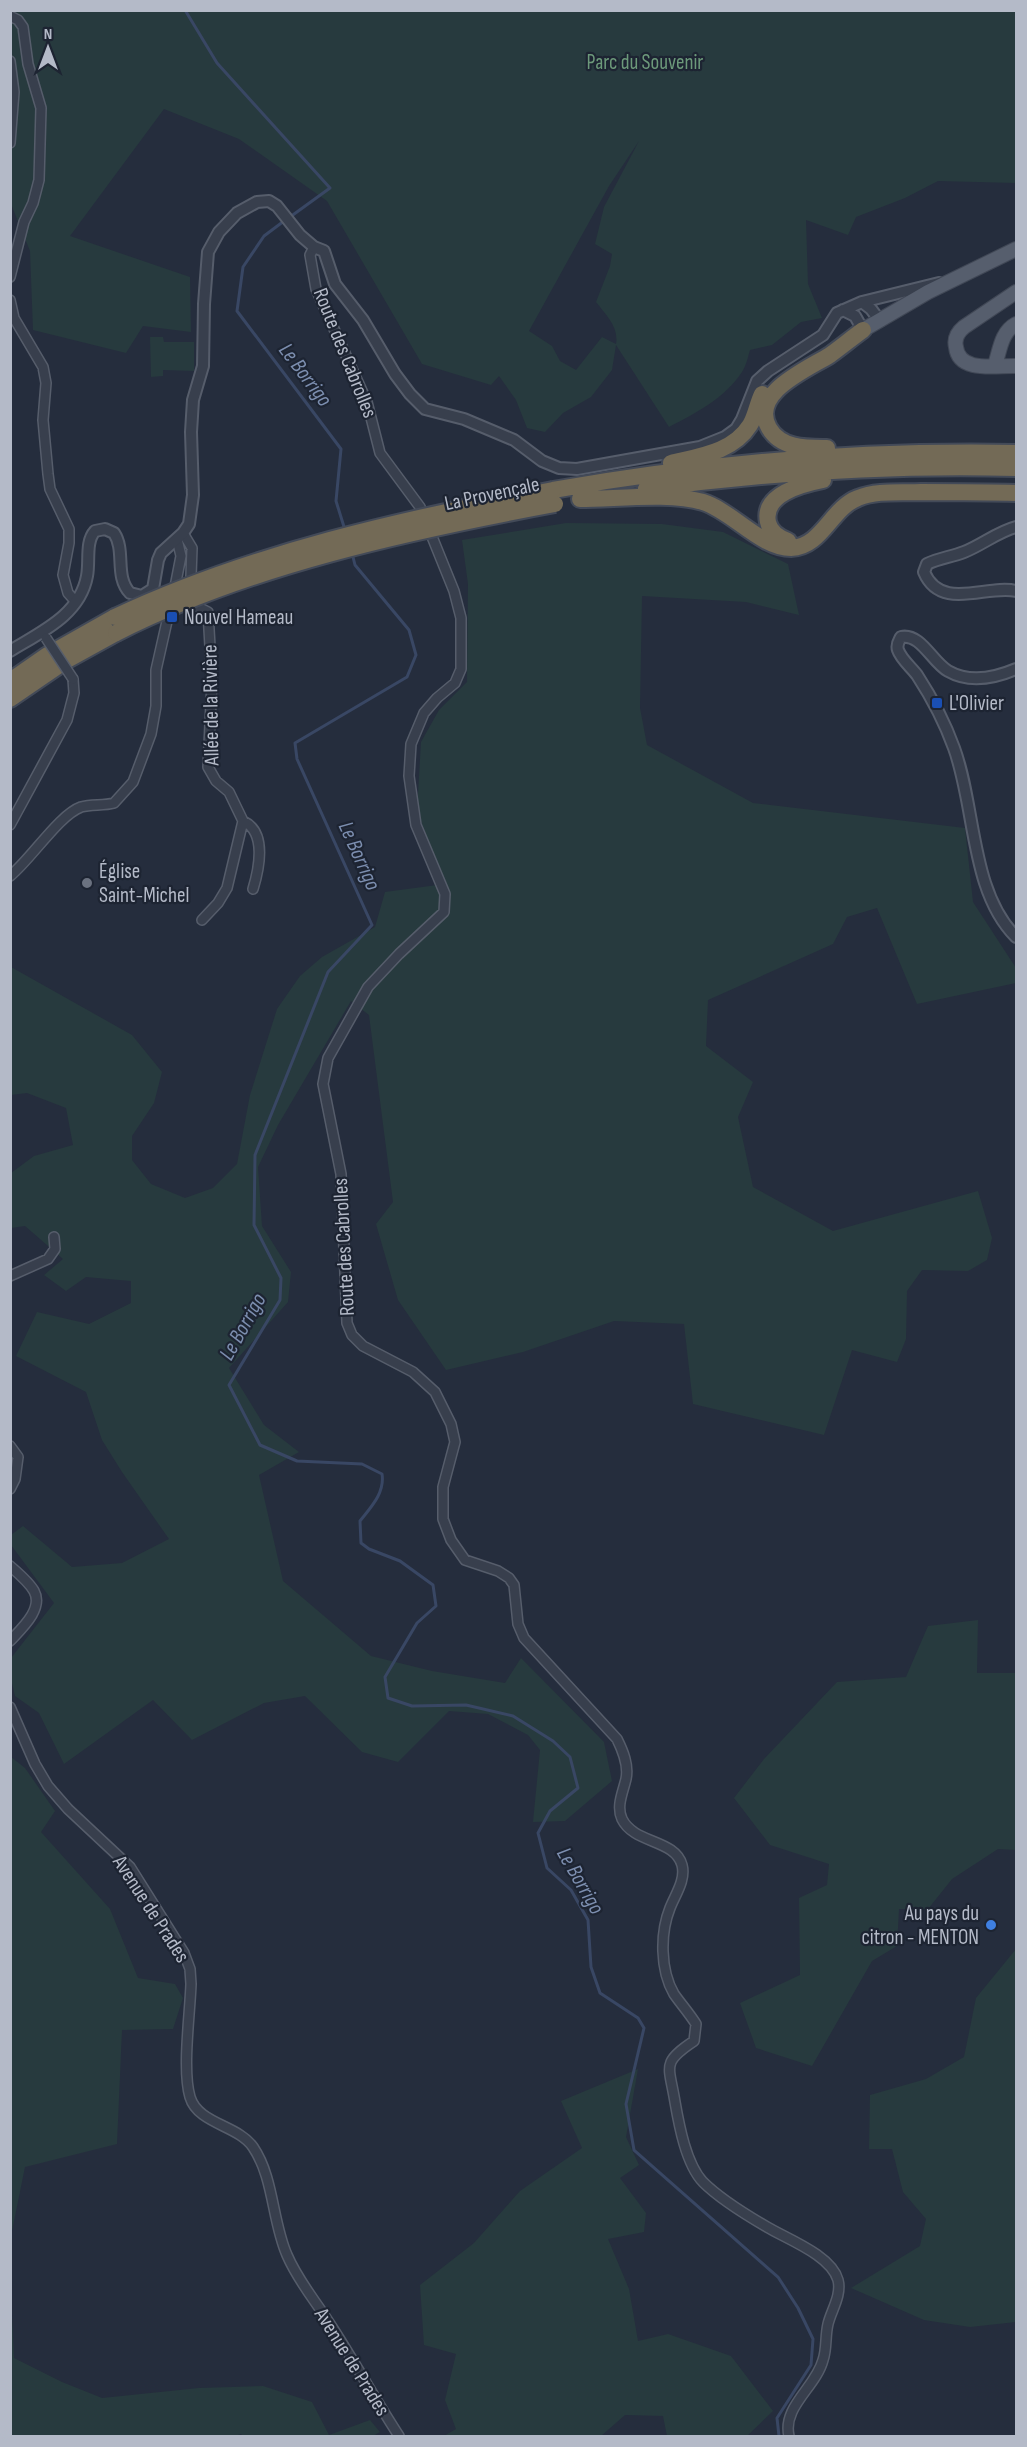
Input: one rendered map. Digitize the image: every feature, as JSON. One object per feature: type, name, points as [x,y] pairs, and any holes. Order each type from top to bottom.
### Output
[{"type":"highway","points":[[863,330],[775,391],[766,412],[767,424],[771,431],[782,441],[801,448],[902,449],[960,453]]},
{"type":"highway","points":[[584,491],[725,448],[748,427],[770,382],[799,363],[863,330]]},
{"type":"highway","name":"La Provençale","points":[[10,681],[45,656],[115,625],[188,585],[268,557],[437,514],[554,497],[686,471],[791,460],[1017,453]]},
{"type":"highway","name":"La Provençale","points":[[584,491],[808,472],[1017,468]]},
{"type":"highway","points":[[810,541],[787,541],[773,532],[768,517],[776,499],[792,488],[803,484],[886,469]]},
{"type":"highway","points":[[584,491],[696,500],[725,512],[775,545],[795,547],[810,541],[822,531],[843,506],[865,495],[1017,493]]},
{"type":"highway","name":"La Provençale","points":[[10,699],[115,625]]},
{"type":"main road","points":[[863,330],[951,280],[1017,249]]},
{"type":"main road","points":[[1017,292],[964,327],[957,336],[956,349],[964,363],[975,366],[1017,366]]},
{"type":"main road","points":[[995,365],[1007,331],[1017,324]]},
{"type":"street","points":[[10,16],[18,20],[22,27],[28,64],[41,108],[41,159],[33,203],[24,222],[10,277]]},
{"type":"street","points":[[10,61],[14,92],[10,143]]},
{"type":"street","name":"Route des Cabrolles","points":[[10,651],[44,635],[69,612],[87,576],[89,540],[95,531],[110,530],[117,537],[123,584],[130,593],[142,596],[153,588],[161,553],[180,536],[189,524],[193,495],[191,432],[193,400],[203,366],[208,252],[219,232],[237,213],[257,202],[269,201],[277,206],[300,235],[314,247],[324,251],[335,284],[363,320],[395,374],[425,409],[464,419],[514,440],[542,461],[559,468],[576,469],[700,447],[725,437],[736,429],[742,419],[757,381],[768,371],[823,335],[833,317],[843,310],[862,302],[951,280]]},
{"type":"street","name":"Route des Cabrolles","points":[[314,247],[310,255],[316,289],[367,402],[380,453],[420,507],[454,591],[461,618],[461,669],[455,683],[424,713],[411,744],[408,776],[416,825],[445,894],[444,912],[368,987],[328,1058],[323,1084],[341,1174],[347,1323],[352,1335],[363,1346],[413,1372],[435,1392],[451,1424],[455,1442],[443,1486],[443,1520],[451,1540],[465,1560],[498,1571],[509,1578],[514,1585],[518,1624],[524,1638],[617,1739],[621,1747],[626,1763],[626,1777],[620,1807],[622,1819],[636,1834],[673,1851],[682,1863],[682,1881],[668,1912],[663,1943],[664,1962],[674,1992],[696,2024],[694,2041],[674,2054],[669,2066],[680,2128],[694,2168],[703,2182],[743,2211],[767,2227],[807,2248],[829,2267],[838,2280],[838,2295],[828,2325],[823,2362],[788,2420],[789,2436]]},
{"type":"street","points":[[10,300],[14,318],[43,367],[45,383],[43,420],[50,489],[69,529],[69,543],[63,575],[68,593],[76,602]]},
{"type":"street","points":[[862,302],[880,321]]},
{"type":"street","points":[[843,310],[855,316],[863,330]]},
{"type":"street","points":[[1017,527],[1003,531],[964,552],[927,564],[924,572],[927,579],[950,594],[970,595],[1005,588],[1017,591]]},
{"type":"street","points":[[10,876],[25,864],[68,814],[87,806],[114,803],[133,782],[152,734],[156,706],[154,689],[156,670],[181,567],[180,536]]},
{"type":"street","name":"Allée de la Rivière","points":[[180,536],[192,548],[191,576],[198,607],[208,612],[212,672],[208,767],[216,781],[230,792],[243,821],[248,824],[256,837],[259,854],[258,872],[253,889]]},
{"type":"street","points":[[10,825],[67,720],[74,693],[72,679],[44,635]]},
{"type":"street","points":[[1017,669],[989,677],[965,677],[948,671],[935,662],[915,638],[901,637],[897,644],[898,651],[916,674],[949,735],[962,769],[983,872],[993,906],[1000,919],[1017,937]]},
{"type":"street","points":[[202,920],[219,903],[227,888],[243,821]]},
{"type":"street","points":[[10,1276],[48,1259],[55,1249],[54,1237]]},
{"type":"street","points":[[10,1446],[18,1457],[15,1479],[10,1489]]},
{"type":"street","points":[[10,1566],[35,1591],[37,1602],[34,1611],[10,1641]]},
{"type":"street","name":"Avenue de Prades","points":[[10,1707],[35,1764],[48,1786],[68,1809],[130,1868],[184,1953],[190,1969],[191,1984],[187,2077],[194,2107],[209,2118],[242,2135],[252,2146],[262,2163],[285,2252],[296,2275],[330,2323],[399,2436]]},
{"type":"green space","name":"Parc du Souvenir","points":[[10,11],[1016,11],[1016,183],[938,181],[905,198],[856,217],[848,235],[806,220],[808,284],[822,318],[801,322],[772,345],[750,350],[743,370],[727,390],[699,410],[669,427],[616,345],[612,370],[591,397],[563,413],[545,432],[527,428],[516,400],[499,376],[491,385],[422,364],[327,201],[239,139],[164,109],[70,236],[190,277],[191,332],[143,326],[126,353],[33,330],[30,251],[11,204]],"holes":[[[639,141],[604,207],[595,244],[612,254],[610,266],[596,302],[614,327],[616,344],[602,337],[576,370],[560,361],[552,346],[529,331],[609,186]]]},
{"type":"green space","points":[[150,337],[163,337],[164,342],[194,342],[194,371],[163,370],[163,376],[151,377]]},
{"type":"green space","points":[[566,523],[662,524],[723,532],[788,564],[799,615],[746,602],[642,596],[640,708],[647,745],[753,803],[965,828],[973,902],[1016,968],[1016,983],[917,1004],[877,908],[847,917],[833,944],[708,1000],[706,1046],[753,1082],[738,1117],[753,1187],[833,1231],[978,1191],[992,1238],[987,1260],[968,1271],[922,1270],[907,1291],[906,1339],[897,1362],[852,1350],[824,1435],[693,1404],[684,1324],[614,1321],[523,1352],[446,1370],[398,1300],[376,1224],[393,1202],[369,1015],[351,1001],[278,1125],[258,1167],[262,1226],[291,1272],[288,1302],[229,1368],[264,1425],[299,1452],[259,1475],[283,1581],[371,1656],[432,1671],[505,1683],[521,1658],[604,1742],[612,1781],[565,1821],[533,1822],[540,1750],[528,1735],[488,1714],[449,1711],[398,1762],[362,1752],[305,1696],[264,1703],[192,1740],[153,1700],[64,1764],[39,1713],[15,1696],[11,1679],[11,1658],[54,1603],[11,1545],[11,1535],[23,1526],[72,1567],[122,1563],[169,1539],[102,1440],[86,1392],[16,1356],[37,1312],[89,1324],[131,1303],[131,1281],[86,1277],[66,1291],[44,1275],[63,1259],[25,1226],[11,1228],[11,1173],[34,1156],[73,1145],[66,1108],[27,1093],[11,1095],[11,967],[132,1035],[162,1072],[154,1103],[132,1136],[132,1160],[151,1184],[185,1198],[213,1188],[237,1164],[250,1095],[277,1009],[300,976],[322,957],[375,927],[385,892],[445,884],[417,811],[421,742],[439,710],[467,682],[468,584],[462,540]]},
{"type":"green space","points":[[978,1620],[977,1673],[1016,1673],[1016,1850],[998,1849],[952,1879],[928,1909],[899,1909],[897,1946],[872,1961],[812,2066],[756,2048],[740,2003],[800,1975],[799,1898],[827,1885],[829,1864],[770,1845],[734,1798],[764,1759],[837,1682],[906,1677],[928,1626]]},
{"type":"green space","points":[[11,1757],[25,1768],[55,1811],[41,1832],[110,1909],[138,1978],[175,1984],[183,1998],[173,2029],[122,2030],[117,2144],[25,2167],[11,2236]]},
{"type":"green space","points":[[1016,1949],[1016,2322],[970,2327],[924,2320],[851,2288],[920,2246],[926,2219],[903,2192],[892,2149],[869,2149],[870,2095],[926,2079],[964,2057],[976,1998]]},
{"type":"green space","points":[[638,2069],[626,2137],[639,2165],[620,2178],[646,2213],[644,2232],[608,2239],[629,2289],[638,2341],[668,2334],[731,2356],[773,2411],[747,2436],[667,2436],[663,2416],[625,2415],[601,2436],[444,2436],[456,2429],[445,2400],[456,2354],[424,2345],[420,2285],[474,2243],[520,2191],[582,2148],[561,2101]]},
{"type":"green space","points":[[11,2294],[14,2358],[62,2382],[102,2398],[199,2388],[263,2386],[312,2402],[329,2435],[370,2420],[380,2432],[373,2436],[243,2436],[241,2434],[235,2436],[11,2436]]},
{"type":"waterway","name":"Le Borrigo","points":[[185,10],[217,63],[330,188],[290,217]]},
{"type":"waterway","name":"Le Borrigo","points":[[284,221],[264,236],[243,267],[237,311],[341,449],[336,501],[345,530]]},
{"type":"waterway","name":"Le Borrigo","points":[[352,553],[355,565],[409,630],[416,655],[407,677],[295,743],[297,759],[372,925],[328,972],[255,1155],[254,1225],[281,1278],[280,1300],[229,1385],[260,1445],[297,1461],[362,1464],[382,1474],[379,1494],[360,1521],[361,1543],[369,1549],[400,1561],[433,1585],[436,1606],[417,1623],[385,1677],[388,1698],[412,1706],[466,1705],[513,1716],[553,1741],[570,1757],[578,1788],[550,1811],[538,1833],[547,1868],[571,1890],[588,1920],[591,1967],[600,1993],[638,2018],[644,2028],[626,2104],[634,2150],[778,2277],[798,2308],[813,2339],[811,2365],[777,2418],[779,2436]]},
{"type":"place","name":"Nouvel Hameau","points":[[172,617]]},
{"type":"place","name":"L'Olivier","points":[[937,703]]},
{"type":"place","name":"Église Saint-Michel","points":[[87,883]]},
{"type":"place","name":"Au pays du citron - MENTON","points":[[991,1925]]}]
